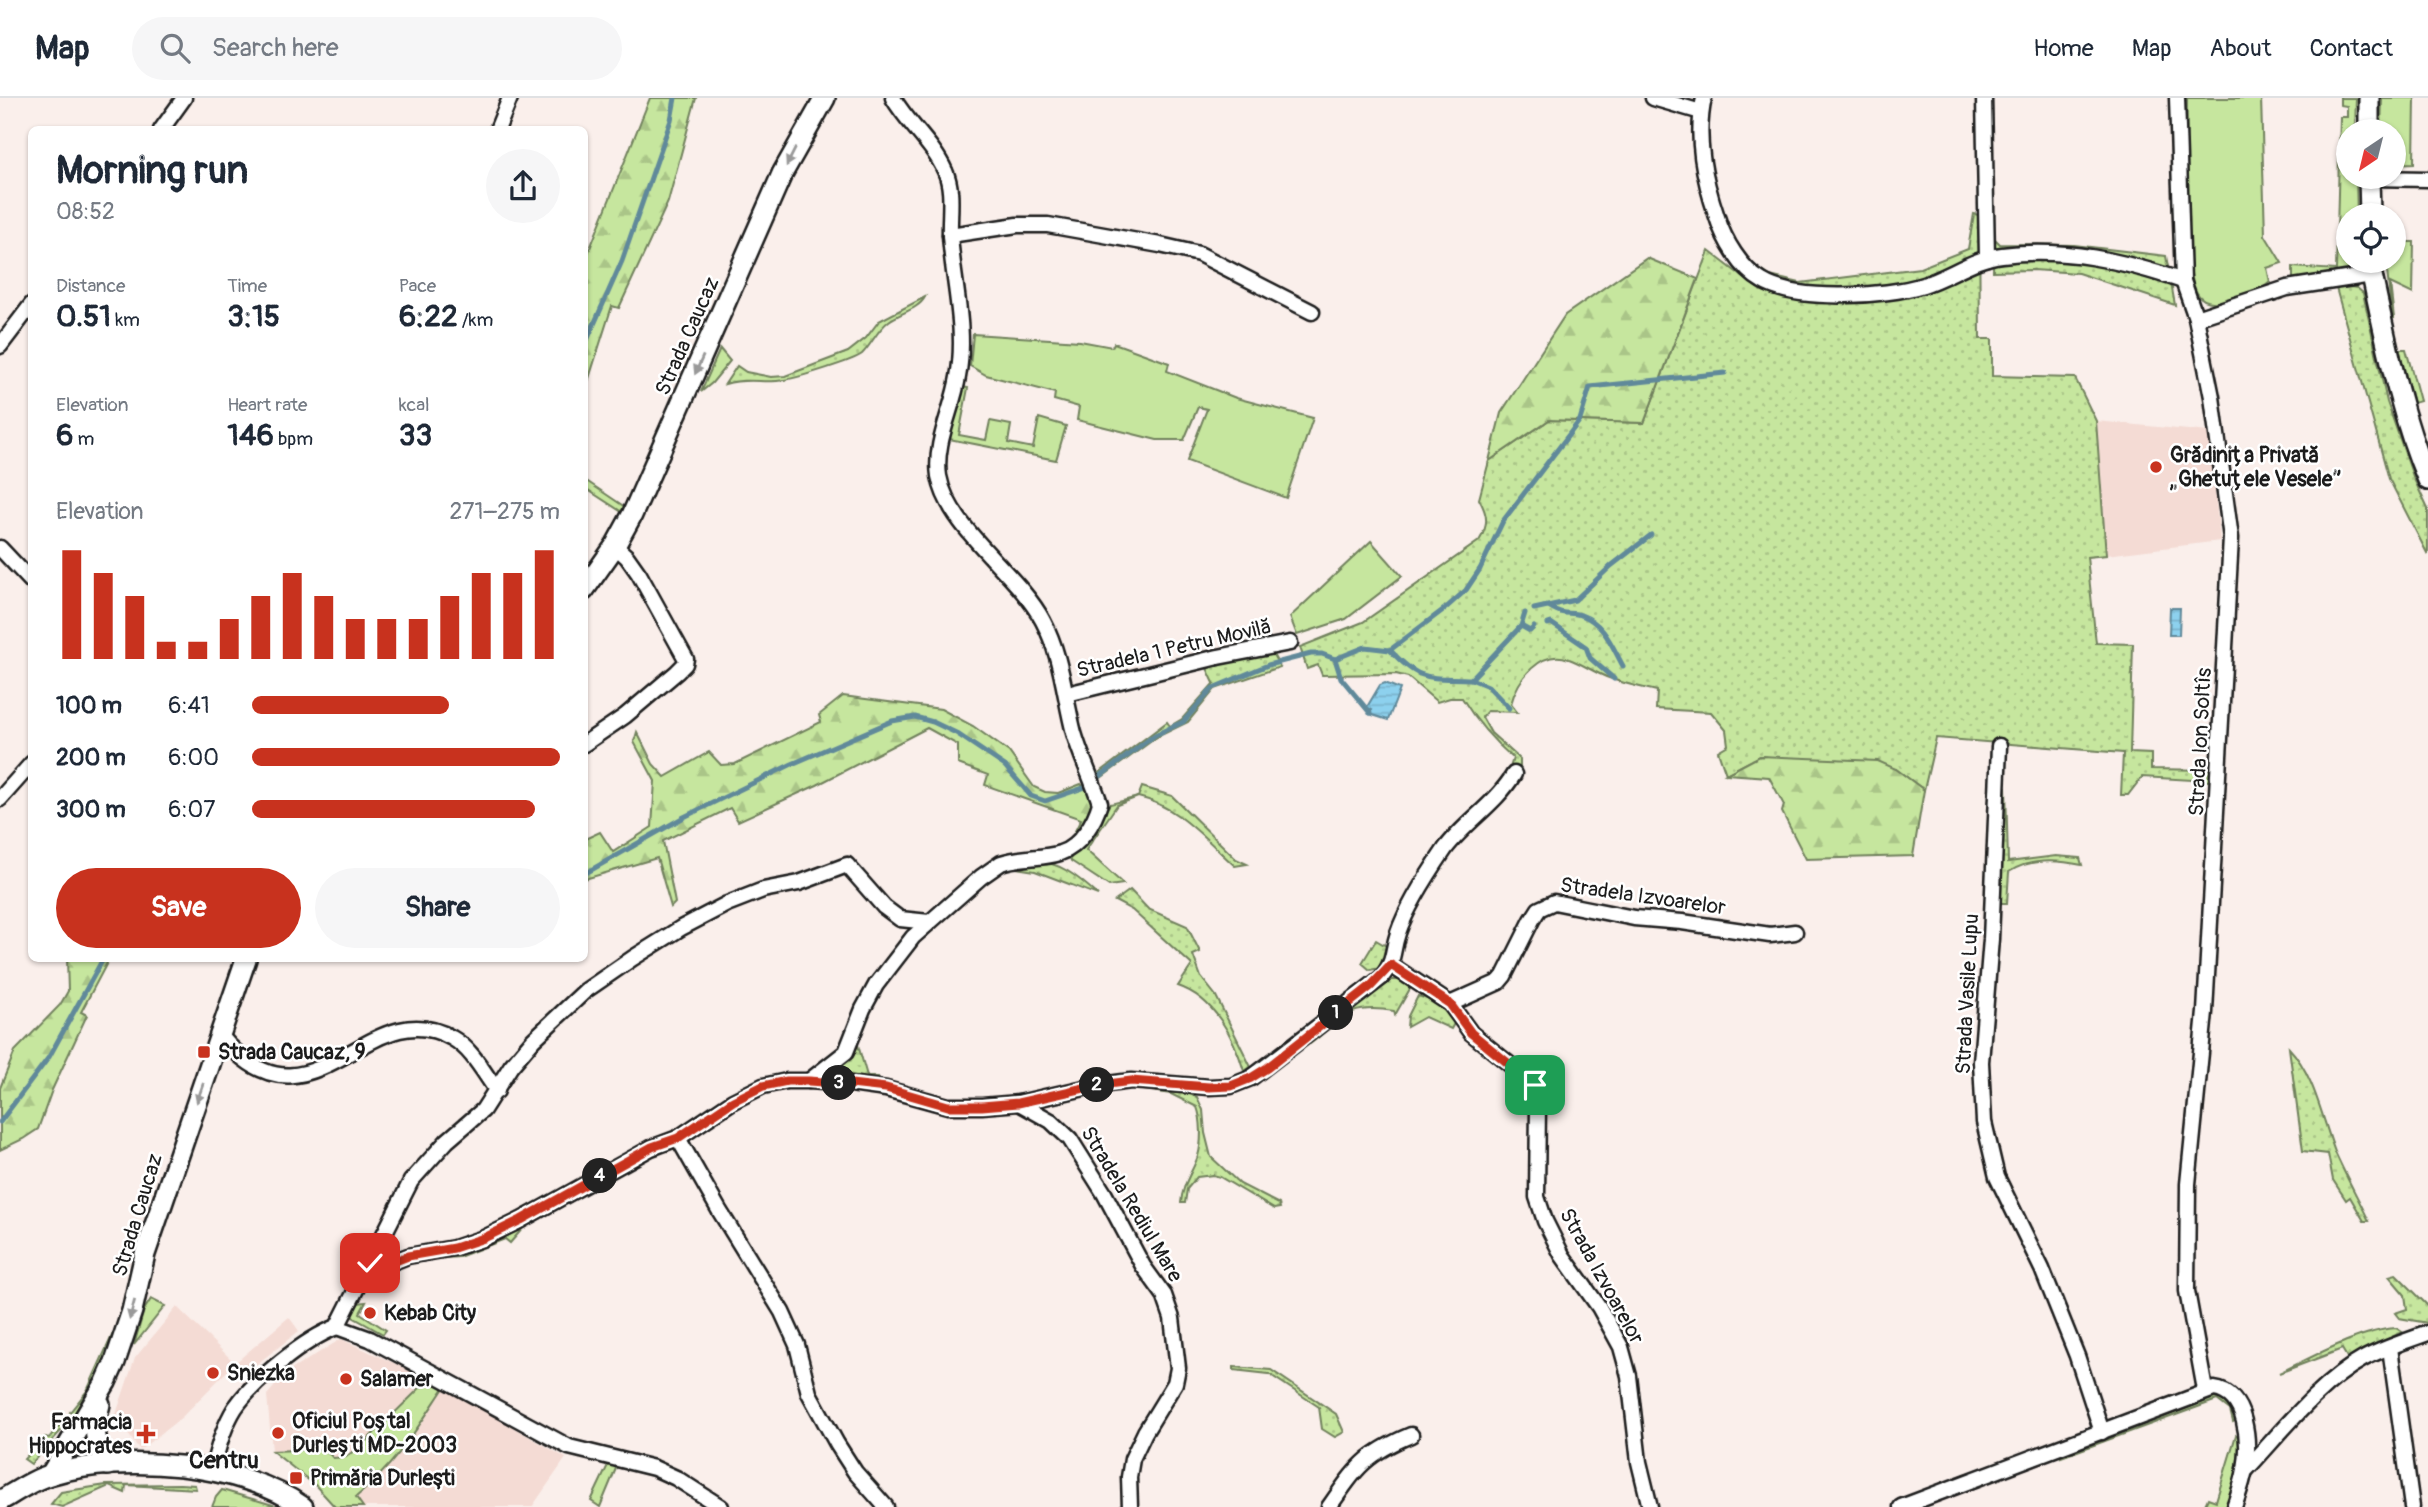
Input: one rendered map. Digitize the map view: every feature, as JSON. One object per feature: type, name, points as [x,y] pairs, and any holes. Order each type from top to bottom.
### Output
[{"type":"street","points":[[164,126],[184,98]]},
{"type":"street","points":[[499,126],[510,98]]},
{"type":"street","name":"Strada Caucaz","points":[[588,584],[615,545],[638,502],[782,174],[825,98]]},
{"type":"street","points":[[809,1081],[846,1052],[876,985],[894,959],[929,922],[1001,863],[1064,852],[1088,829],[1097,815],[1100,803],[1074,732],[1053,642],[1042,618],[1014,581],[957,516],[939,476],[939,457],[958,377],[962,340],[950,235],[950,197],[946,173],[926,141],[893,98]]},
{"type":"street","points":[[1653,98],[1702,105],[1700,137],[1703,169],[1719,224],[1744,266],[1762,282],[1800,294],[1891,292],[1940,279],[1987,258],[2027,253],[2083,254],[2138,266],[2183,281]]},
{"type":"street","points":[[1984,98],[1987,258]]},
{"type":"street","name":"Strada Ion Soltîs","points":[[2177,98],[2183,281],[2196,318],[2220,448],[2231,538],[2205,1012],[2188,1184],[2187,1292],[2209,1389]]},
{"type":"street","points":[[2369,98],[2369,119]]},
{"type":"street","points":[[2406,178],[2428,179]]},
{"type":"street","points":[[950,235],[1017,225],[1048,225],[1160,244],[1199,254],[1312,312]]},
{"type":"street","points":[[2196,318],[2287,288],[2351,273]]},
{"type":"street","points":[[2373,273],[2399,400],[2428,480]]},
{"type":"street","points":[[0,346],[28,309]]},
{"type":"street","points":[[588,741],[625,716],[685,664],[686,659],[639,574],[615,545]]},
{"type":"street","points":[[0,548],[28,578]]},
{"type":"street","name":"Stradela 1 Petru Movilă","points":[[1067,694],[1218,657],[1290,643]]},
{"type":"street","name":"Strada Vasile Lupu","points":[[1999,746],[1991,939],[1981,1062],[1984,1122],[1997,1177],[2042,1269],[2077,1356],[2102,1432]]},
{"type":"street","points":[[0,799],[6,785],[28,767]]},
{"type":"street","points":[[363,1279],[385,1265],[408,1256],[447,1250],[484,1238],[652,1147],[678,1138],[733,1101],[763,1086],[787,1081],[809,1081],[886,1088],[948,1106],[1018,1103],[1093,1086],[1131,1081],[1209,1087],[1231,1086],[1251,1078],[1371,986],[1391,965],[1398,933],[1446,849],[1463,828],[1482,813],[1514,774]]},
{"type":"street","points":[[212,1470],[223,1433],[235,1408],[257,1382],[307,1343],[337,1327],[411,1181],[447,1141],[484,1110],[511,1066],[533,1040],[585,990],[681,928],[727,904],[763,890],[799,884],[847,866],[884,906],[900,919],[929,922]]},
{"type":"street","name":"Stradela Izvoarelor","points":[[1450,1004],[1499,982],[1539,909],[1554,902],[1643,919],[1770,935],[1795,932]]},
{"type":"street","name":"Strada Caucaz","points":[[51,1474],[106,1382],[124,1338],[145,1254],[246,962]]},
{"type":"street","name":"Strada Izvoarelor","points":[[1391,965],[1450,1004],[1471,1033],[1535,1085],[1538,1104],[1537,1197],[1562,1255],[1599,1307],[1621,1347],[1629,1376],[1639,1462],[1650,1507]]},
{"type":"street","points":[[220,1035],[237,1055],[252,1066],[272,1075],[291,1077],[314,1071],[398,1031],[416,1028],[437,1030],[454,1039],[471,1054],[497,1091]]},
{"type":"street","name":"Stradela Rediul Mare","points":[[1018,1103],[1051,1121],[1070,1139],[1104,1193],[1143,1266],[1164,1295],[1172,1318],[1178,1368],[1175,1383],[1144,1432],[1132,1459],[1129,1477],[1130,1507]]},
{"type":"street","points":[[678,1138],[782,1312],[797,1345],[809,1393],[831,1433],[855,1472],[886,1507]]},
{"type":"street","points":[[337,1327],[381,1345],[569,1447],[654,1468],[676,1478],[721,1507]]},
{"type":"street","points":[[2245,1471],[2330,1382],[2364,1358],[2428,1333]]},
{"type":"street","points":[[2390,1348],[2412,1507]]},
{"type":"street","points":[[106,1382],[94,1425],[96,1446],[108,1465]]},
{"type":"street","points":[[1901,1507],[2209,1389],[2223,1390],[2230,1394],[2238,1406],[2246,1441],[2245,1471],[2234,1507]]},
{"type":"street","points":[[1329,1507],[1360,1465],[1385,1446],[1411,1435]]},
{"type":"street","points":[[0,1501],[51,1474],[108,1465],[172,1465],[212,1470],[269,1488],[303,1507]]},
{"type":"shaded area","name":"Grădinița Privată „Ghetuțele Vesele”","points":[[2096,421],[2209,432],[2220,541],[2106,555]]},
{"type":"shaded area","points":[[177,1307],[235,1363],[289,1317],[299,1331],[244,1374],[234,1364],[182,1417],[140,1450],[115,1417],[135,1358]]},
{"type":"shaded area","points":[[341,1339],[429,1379],[566,1458],[532,1507],[335,1507],[316,1486],[272,1451],[267,1395],[286,1373]]},
{"type":"green space","points":[[650,98],[696,98],[668,202],[619,308],[612,306],[588,382],[588,253]]},
{"type":"green space","points":[[2187,98],[2261,98],[2265,235],[2282,263],[2267,268],[2270,282],[2262,288],[2222,301],[2212,302],[2200,297],[2192,278],[2187,229]]},
{"type":"green space","points":[[2340,98],[2356,98],[2355,119],[2340,119],[2347,117],[2347,106],[2340,105]]},
{"type":"green space","points":[[2382,98],[2415,98],[2414,163],[2406,163],[2406,119],[2381,119]]},
{"type":"green space","points":[[2338,189],[2356,189],[2357,203],[2338,203]]},
{"type":"green space","points":[[1974,214],[1979,215],[1980,339],[1992,339],[1992,376],[2075,378],[2096,421],[2106,555],[2087,557],[2096,643],[2133,644],[2130,753],[2151,754],[2151,769],[2210,770],[2209,781],[2142,777],[2128,795],[2121,795],[2123,753],[1936,738],[1924,790],[1896,769],[1760,756],[1726,774],[1718,751],[1728,745],[1726,730],[1711,712],[1656,709],[1657,691],[1615,680],[1559,657],[1540,662],[1525,676],[1511,704],[1517,712],[1487,711],[1482,717],[1491,733],[1520,759],[1520,771],[1509,771],[1513,758],[1485,730],[1462,698],[1437,702],[1408,677],[1396,674],[1322,675],[1318,665],[1307,669],[1300,647],[1363,622],[1479,541],[1486,520],[1479,499],[1489,461],[1549,420],[1644,423],[1709,251],[1760,290],[1762,271],[1770,276],[1800,283],[1920,268],[1968,249]]},
{"type":"green space","points":[[1994,238],[2000,244],[2074,245],[2166,256],[2175,305],[2078,273],[1993,271]]},
{"type":"green space","points":[[2406,242],[2414,242],[2413,294],[2390,283],[2392,318],[2387,273],[2406,273]]},
{"type":"green space","points":[[1647,258],[1698,279],[1644,423],[1549,420],[1489,461],[1501,413],[1565,315]]},
{"type":"green space","points":[[2293,267],[2336,270],[2336,273],[2345,273],[2293,283]]},
{"type":"green space","points":[[2351,287],[2363,293],[2387,402],[2414,479],[2428,509],[2428,555],[2389,479],[2336,288]]},
{"type":"green space","points":[[925,297],[918,305],[885,325],[866,350],[857,357],[784,380],[725,384],[737,366],[746,372],[771,377],[785,376],[848,352],[866,338],[879,321]]},
{"type":"green space","points":[[973,334],[1080,341],[1112,347],[1114,343],[1169,363],[1167,371],[1236,398],[1313,418],[1286,498],[1187,461],[1207,409],[1198,407],[1184,440],[1157,440],[1077,420],[1079,407],[1054,400],[1055,393],[986,375],[970,366]]},
{"type":"green space","points":[[720,349],[730,361],[701,392]]},
{"type":"green space","points":[[2399,349],[2406,349],[2420,401],[2413,403]]},
{"type":"green space","points":[[962,387],[968,388],[959,435],[986,440],[990,421],[1011,425],[1008,443],[1033,448],[1039,418],[1066,426],[1056,460],[949,439]]},
{"type":"green space","points":[[588,482],[625,507],[622,512],[588,490]]},
{"type":"green space","points":[[1371,541],[1402,576],[1346,619],[1297,635],[1290,617]]},
{"type":"green space","points":[[1272,653],[1280,667],[1215,689],[1188,722],[1157,737],[1101,778],[1099,773],[1167,722],[1170,726],[1182,719],[1214,683],[1206,666]]},
{"type":"green space","points":[[843,696],[941,709],[973,726],[1009,752],[1034,787],[1045,792],[1058,793],[1081,784],[1091,795],[1094,804],[1084,825],[1070,841],[1081,819],[985,785],[988,775],[958,764],[958,745],[927,728],[817,785],[738,821],[730,808],[663,841],[675,903],[671,907],[657,858],[588,878],[588,838],[600,832],[613,852],[652,827],[655,781],[634,742],[637,732],[653,764],[665,777],[709,752],[721,765],[735,764],[821,722],[819,715]]},
{"type":"green space","points":[[1760,756],[1878,761],[1896,769],[1924,790],[1913,856],[1806,859],[1782,812],[1784,805],[1769,777],[1726,774]]},
{"type":"green space","points":[[1142,787],[1172,796],[1236,859],[1247,864],[1235,866],[1178,816],[1152,801],[1138,797]]},
{"type":"green space","points":[[2003,787],[2006,787],[2008,862],[2056,856],[2080,858],[2082,865],[2045,861],[2017,867],[2009,872],[2007,903],[1999,903]]},
{"type":"green space","points":[[1138,797],[1117,805],[1086,850],[1123,884],[1109,886],[1071,861],[1070,855],[1092,832],[1110,804]]},
{"type":"green space","points":[[1031,859],[1068,871],[1098,895],[1035,871],[1003,866]]},
{"type":"green space","points":[[1130,890],[1148,909],[1187,926],[1200,952],[1193,955],[1201,977],[1216,996],[1251,1067],[1244,1071],[1235,1045],[1212,1009],[1191,992],[1178,986],[1192,965],[1132,910],[1115,901]]},
{"type":"green space","points":[[1376,940],[1386,946],[1380,968],[1370,970],[1362,963]]},
{"type":"green space","points":[[67,962],[107,962],[81,1012],[87,1015],[52,1090],[38,1129],[0,1150],[0,1088],[15,1051],[60,1005],[68,991]]},
{"type":"green space","points":[[1392,980],[1401,980],[1411,987],[1395,1015],[1394,1011],[1379,1009],[1356,1011],[1339,1020],[1310,1044],[1307,1041]]},
{"type":"green space","points":[[1418,996],[1446,1005],[1456,1020],[1451,1029],[1425,1017],[1407,1027],[1408,1016]]},
{"type":"green space","points":[[858,1045],[867,1076],[878,1078],[874,1082],[818,1078],[849,1056]]},
{"type":"green space","points":[[2289,1048],[2305,1070],[2335,1152],[2369,1221],[2364,1221],[2350,1197],[2346,1200],[2333,1180],[2328,1154],[2303,1151]]},
{"type":"green space","points":[[1125,1087],[1182,1091],[1197,1097],[1203,1110],[1211,1157],[1240,1184],[1279,1204],[1280,1208],[1274,1209],[1213,1175],[1197,1177],[1187,1189],[1185,1203],[1181,1203],[1185,1185],[1199,1151],[1201,1125],[1197,1107],[1171,1094]]},
{"type":"green space","points":[[530,1220],[510,1243],[505,1239],[459,1257],[417,1260]]},
{"type":"green space","points":[[2396,1274],[2428,1306],[2428,1323],[2399,1318],[2395,1313],[2407,1309],[2405,1295],[2389,1276]]},
{"type":"green space","points":[[151,1299],[165,1306],[134,1345],[144,1310]]},
{"type":"green space","points":[[366,1302],[360,1313],[386,1330],[383,1334],[351,1316],[357,1303]]},
{"type":"green space","points":[[2396,1328],[2402,1332],[2348,1359],[2342,1349],[2279,1373],[2352,1339]]},
{"type":"green space","points":[[115,1329],[121,1330],[104,1370],[75,1416],[70,1412],[87,1391]]},
{"type":"green space","points":[[1234,1367],[1271,1370],[1336,1414],[1344,1432],[1335,1437],[1322,1429],[1319,1407],[1269,1374],[1234,1370]]},
{"type":"green space","points":[[429,1379],[444,1388],[394,1459],[356,1497],[363,1507],[335,1507],[316,1486],[272,1451],[325,1449],[333,1458],[346,1457]]},
{"type":"green space","points":[[2212,1395],[2221,1396],[2239,1418],[2233,1422],[2230,1410],[2217,1400],[2061,1457],[2061,1453]]},
{"type":"green space","points":[[65,1419],[68,1423],[31,1464],[24,1459],[45,1437],[49,1438]]},
{"type":"green space","points":[[2236,1435],[2241,1436],[2234,1488],[2226,1507],[2204,1507],[2208,1498],[2216,1501]]},
{"type":"green space","points":[[608,1465],[617,1466],[600,1507],[591,1501]]},
{"type":"green space","points":[[180,1484],[195,1485],[196,1489],[126,1485],[125,1493],[109,1486],[62,1507],[51,1504],[61,1492],[106,1485]]},
{"type":"green space","points":[[222,1490],[273,1505],[277,1507],[212,1507]]},
{"type":"water","points":[[2170,608],[2180,608],[2179,635],[2169,635]]},
{"type":"water","points":[[1385,683],[1400,689],[1388,720],[1369,714],[1372,710],[1367,707],[1380,685]]},
{"type":"waterway","points":[[588,338],[622,261],[671,120],[675,98]]},
{"type":"waterway","points":[[1099,777],[1155,735],[1183,722],[1213,688],[1268,665],[1311,654],[1322,654],[1335,659],[1365,647],[1390,650],[1447,607],[1466,590],[1480,569],[1503,521],[1580,420],[1590,387],[1725,373]]},
{"type":"waterway","points":[[1534,609],[1575,600],[1611,566],[1651,535]]},
{"type":"waterway","points":[[1550,607],[1563,613],[1581,615],[1596,624],[1607,636],[1623,666]]},
{"type":"waterway","points":[[1390,650],[1410,668],[1426,676],[1471,679],[1521,626],[1525,613]]},
{"type":"waterway","points":[[1548,624],[1551,623],[1586,647],[1590,658],[1614,679]]},
{"type":"waterway","points":[[1521,626],[1530,631],[1534,627]]},
{"type":"waterway","points":[[1335,659],[1341,678],[1370,713]]},
{"type":"waterway","points":[[1471,679],[1488,686],[1509,708]]},
{"type":"waterway","points":[[588,872],[684,817],[792,764],[892,721],[915,717],[956,733],[1005,766],[1031,796],[1045,801],[1083,788]]},
{"type":"waterway","points":[[0,1122],[49,1057],[101,962]]},
{"type":"place","name":"Grădinița Privată „Ghetuțele Vesele”","points":[[2156,467]]},
{"type":"place","name":"Strada Caucaz, 9","points":[[204,1052]]},
{"type":"place","name":"Kebab City","points":[[370,1313]]},
{"type":"place","name":"Sniezka","points":[[213,1373]]},
{"type":"place","name":"Salamer","points":[[346,1379]]},
{"type":"place","name":"Oficiul Poștal Durlești MD-2003","points":[[278,1433]]},
{"type":"place","name":"Farmacia Hippocrates","points":[[146,1434]]},
{"type":"place","name":"Primăria Durleşti","points":[[296,1478]]},
{"type":"district","name":"Centru","points":[[224,1460]]},
{"type":"route","points":[[370,1263],[363,1279],[385,1265],[408,1256],[454,1248],[484,1238],[652,1147],[678,1138],[745,1094],[763,1086],[787,1081],[886,1088],[948,1106],[1007,1105],[1093,1086],[1131,1081],[1231,1086],[1267,1068],[1381,978],[1391,965],[1450,1004],[1471,1033],[1535,1085]]}]
